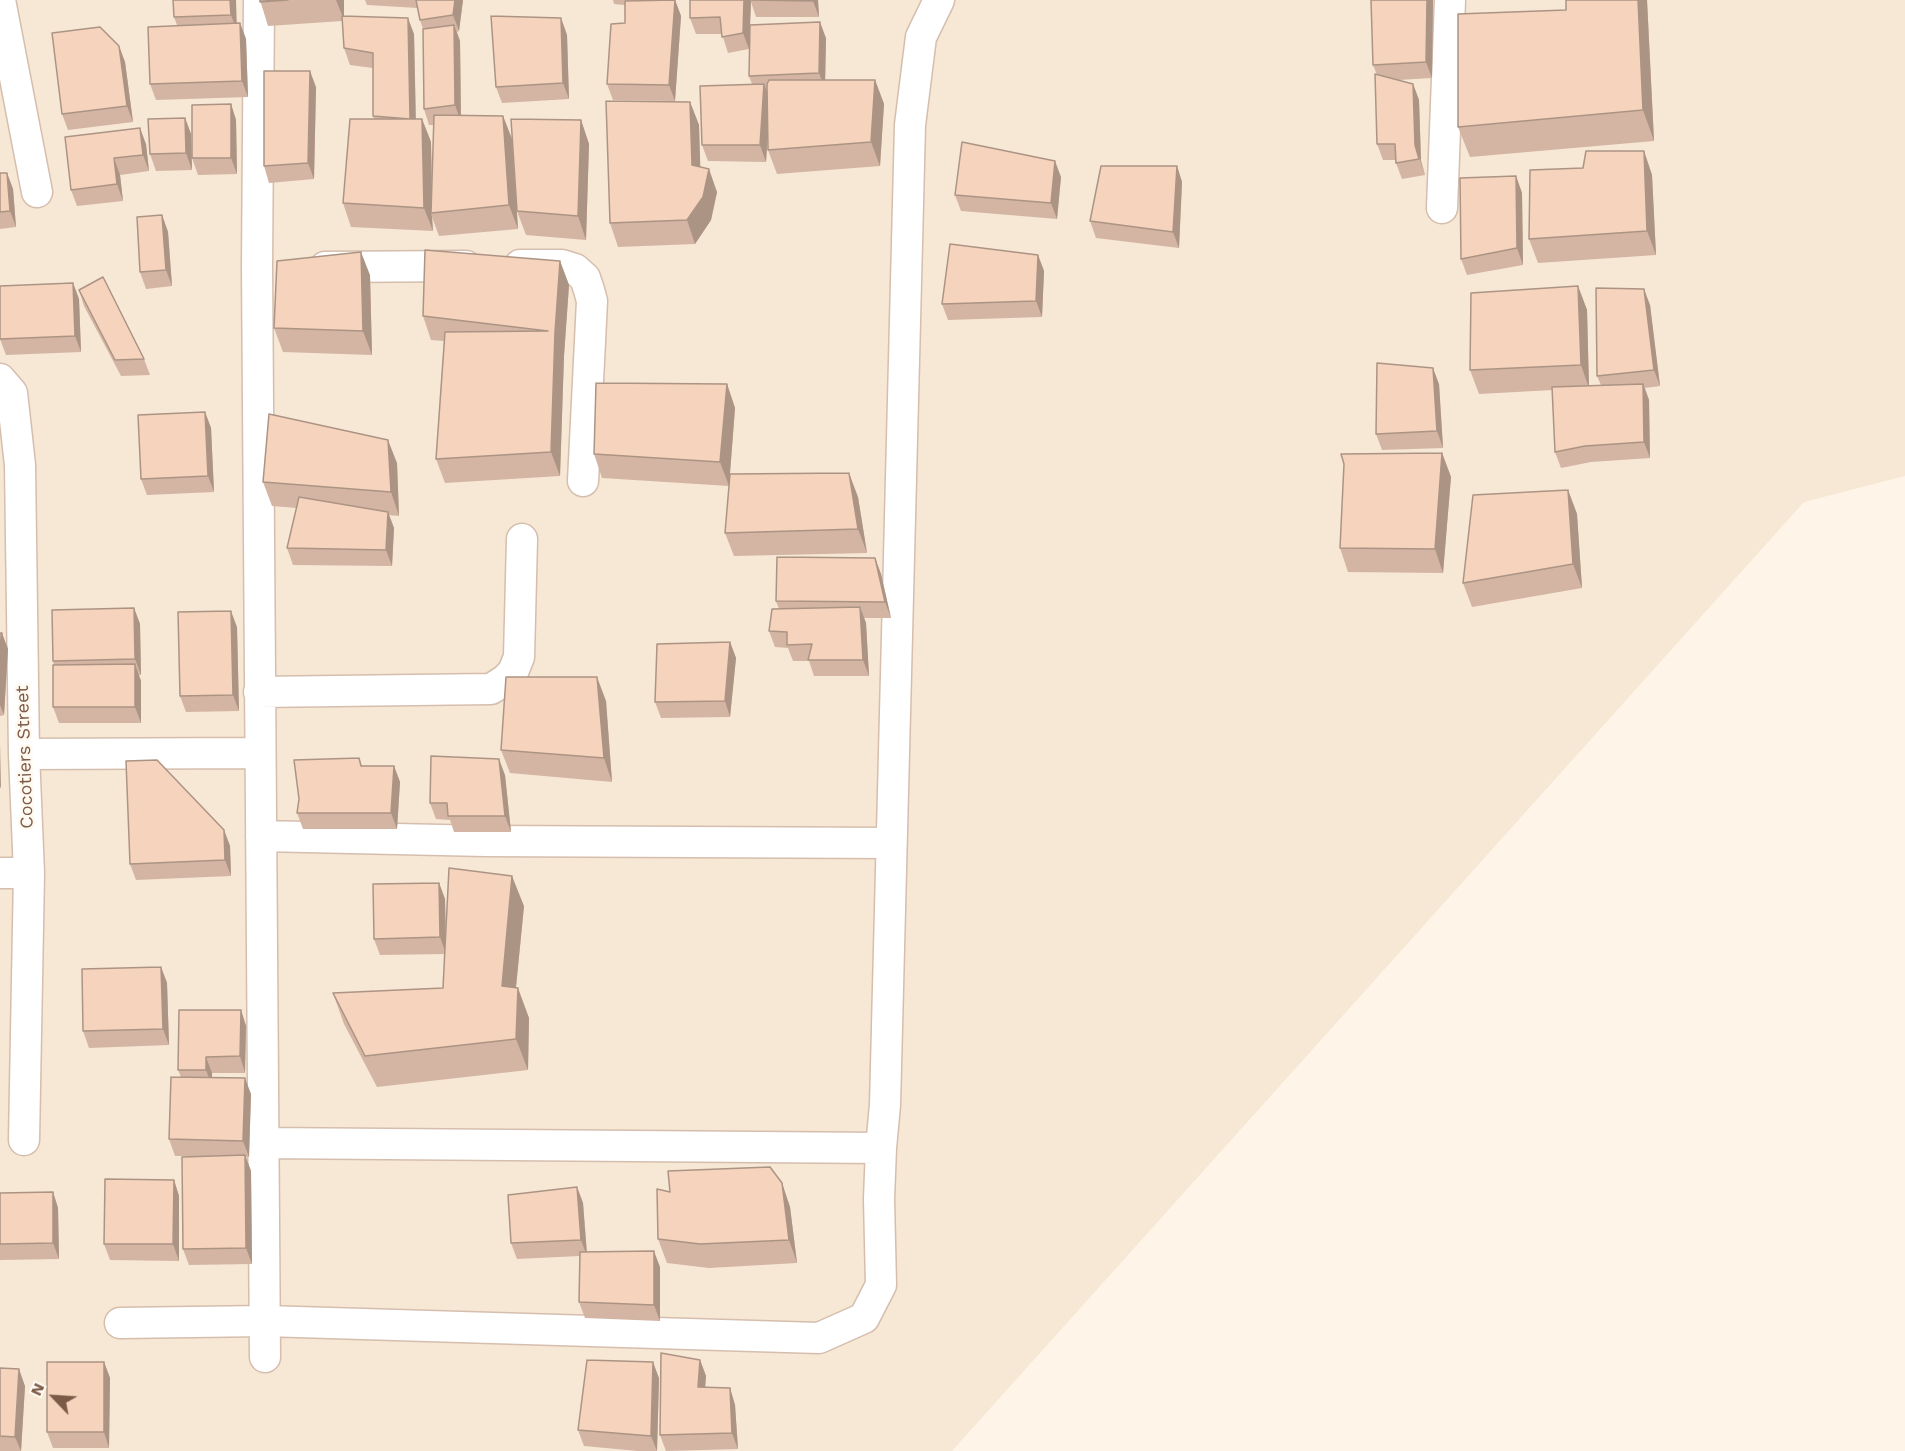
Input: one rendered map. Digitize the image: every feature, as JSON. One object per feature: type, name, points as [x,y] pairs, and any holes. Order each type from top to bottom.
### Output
[{"type":"street","points":[[0,0],[37,192]]},
{"type":"street","points":[[259,0],[280,267],[259,692],[265,1357]]},
{"type":"street","points":[[120,1323],[265,1321],[819,1338],[864,1318],[881,1285],[879,1199],[885,1106],[910,125],[921,37],[939,0]]},
{"type":"street","points":[[1442,208],[1450,0]]},
{"type":"street","points":[[280,267],[562,265],[574,269],[585,278],[592,301],[583,481]]},
{"type":"street","name":"Cocotiers Street","points":[[0,380],[12,393],[20,465],[11,640],[24,754],[29,873],[24,1140]]},
{"type":"street","points":[[259,692],[492,689],[513,672],[519,657],[522,539]]},
{"type":"street","points":[[24,754],[260,753]]},
{"type":"street","points":[[261,836],[498,841],[891,843]]},
{"type":"street","points":[[0,873],[29,873]]},
{"type":"street","points":[[263,1143],[881,1148]]},
{"type":"shaded area","points":[[0,0],[1905,0],[1905,476],[1804,502],[952,1451],[0,1451]]},
{"type":"building","points":[[173,0],[230,0],[231,15],[174,17]]},
{"type":"building","points":[[260,0],[288,0],[260,2]]},
{"type":"building","points":[[416,0],[455,0],[453,15],[420,20]]},
{"type":"building","points":[[675,0],[669,85],[607,84],[611,24],[625,23],[625,1]]},
{"type":"building","points":[[690,0],[744,0],[743,33],[722,37],[720,17],[690,18]]},
{"type":"building","points":[[750,0],[813,0],[813,1]]},
{"type":"building","points":[[1371,0],[1427,0],[1426,62],[1373,65]]},
{"type":"building","points":[[1566,0],[1638,0],[1643,110],[1458,127],[1458,14],[1566,10]]},
{"type":"building","points":[[342,16],[408,18],[410,119],[373,116],[373,53],[344,48]]},
{"type":"building","points":[[491,16],[561,18],[563,83],[496,87]]},
{"type":"building","points":[[820,22],[819,73],[749,76],[750,25]]},
{"type":"building","points":[[240,23],[242,81],[150,84],[148,27]]},
{"type":"building","points":[[454,25],[455,105],[424,109],[423,29]]},
{"type":"building","points":[[100,27],[119,46],[127,106],[62,114],[52,33]]},
{"type":"building","points":[[264,71],[310,71],[308,163],[264,166]]},
{"type":"building","points":[[1375,74],[1413,84],[1415,145],[1419,159],[1396,163],[1395,144],[1377,144]]},
{"type":"building","points":[[769,80],[875,80],[871,142],[768,150],[767,84]]},
{"type":"building","points":[[764,84],[760,145],[702,145],[700,86]]},
{"type":"building","points":[[606,101],[690,102],[692,165],[709,169],[703,197],[687,220],[610,223]]},
{"type":"building","points":[[231,104],[231,158],[192,158],[192,105]]},
{"type":"building","points":[[434,115],[503,116],[509,205],[431,213]]},
{"type":"building","points":[[185,118],[186,153],[150,154],[148,119]]},
{"type":"building","points":[[350,119],[422,119],[424,208],[343,203]]},
{"type":"building","points":[[511,119],[581,120],[578,216],[517,211]]},
{"type":"building","points":[[140,128],[143,155],[114,158],[117,184],[71,190],[65,137]]},
{"type":"building","points":[[962,142],[1055,161],[1051,203],[955,195]]},
{"type":"building","points":[[1586,151],[1644,151],[1647,231],[1529,239],[1530,170],[1583,168]]},
{"type":"building","points":[[1101,166],[1177,166],[1173,232],[1090,221]]},
{"type":"building","points":[[0,173],[7,173],[10,211],[0,212]]},
{"type":"building","points":[[1516,176],[1517,248],[1461,259],[1460,178]]},
{"type":"building","points":[[162,215],[166,270],[140,272],[137,217]]},
{"type":"building","points":[[950,244],[1038,255],[1036,301],[942,304]]},
{"type":"building","points":[[425,250],[560,261],[551,452],[436,459],[445,332],[548,331],[423,316]]},
{"type":"building","points":[[361,252],[363,331],[274,328],[277,261]]},
{"type":"building","points":[[103,277],[144,359],[115,360],[79,290]]},
{"type":"building","points":[[73,283],[75,336],[0,339],[0,286]]},
{"type":"building","points":[[1578,286],[1581,365],[1470,370],[1471,293]]},
{"type":"building","points":[[1596,288],[1644,289],[1654,370],[1597,376]]},
{"type":"building","points":[[1377,363],[1433,368],[1437,431],[1376,434]]},
{"type":"building","points":[[596,383],[727,384],[720,462],[594,454]]},
{"type":"building","points":[[1643,384],[1644,442],[1585,446],[1555,452],[1552,387]]},
{"type":"building","points":[[205,412],[208,476],[141,479],[138,415]]},
{"type":"building","points":[[269,414],[388,440],[391,492],[263,482]]},
{"type":"building","points":[[1442,453],[1435,549],[1340,548],[1344,464],[1341,454]]},
{"type":"building","points":[[849,473],[858,529],[725,533],[730,474]]},
{"type":"building","points":[[1568,490],[1573,564],[1463,583],[1473,495]]},
{"type":"building","points":[[299,497],[388,512],[386,550],[287,548]]},
{"type":"building","points":[[777,557],[875,558],[885,602],[776,601]]},
{"type":"building","points":[[860,607],[863,660],[808,660],[812,644],[787,645],[787,632],[769,631],[772,609]]},
{"type":"building","points":[[134,608],[135,659],[53,661],[52,610]]},
{"type":"building","points":[[231,611],[233,695],[180,696],[178,612]]},
{"type":"building","points":[[0,633],[2,633],[0,663]]},
{"type":"building","points":[[730,642],[725,701],[655,702],[657,644]]},
{"type":"building","points":[[135,664],[135,707],[53,707],[53,665]]},
{"type":"building","points":[[506,677],[597,677],[604,758],[501,750]]},
{"type":"building","points":[[431,756],[499,759],[505,816],[448,816],[447,803],[430,803]]},
{"type":"building","points":[[359,758],[361,766],[394,766],[391,813],[297,813],[299,799],[294,760]]},
{"type":"building","points":[[157,760],[224,830],[225,860],[130,864],[126,761]]},
{"type":"building","points":[[449,868],[512,876],[502,986],[518,988],[516,1039],[365,1056],[333,993],[443,988]]},
{"type":"building","points":[[439,883],[440,937],[374,939],[373,884]]},
{"type":"building","points":[[161,967],[163,1029],[83,1031],[82,969]]},
{"type":"building","points":[[179,1010],[241,1010],[240,1056],[206,1057],[206,1070],[178,1070]]},
{"type":"building","points":[[171,1077],[245,1078],[243,1141],[169,1139]]},
{"type":"building","points":[[245,1155],[246,1248],[183,1249],[182,1157]]},
{"type":"building","points":[[770,1167],[782,1183],[789,1240],[700,1244],[658,1239],[657,1189],[670,1192],[668,1171]]},
{"type":"building","points":[[105,1179],[174,1180],[173,1244],[104,1244]]},
{"type":"building","points":[[577,1187],[581,1240],[511,1243],[508,1195]]},
{"type":"building","points":[[53,1192],[53,1243],[0,1244],[0,1193]]},
{"type":"building","points":[[654,1251],[654,1305],[579,1302],[580,1252]]},
{"type":"building","points":[[661,1353],[700,1360],[698,1387],[730,1388],[732,1433],[660,1435]]},
{"type":"building","points":[[587,1360],[653,1362],[651,1436],[578,1430]]},
{"type":"building","points":[[47,1362],[104,1362],[104,1432],[47,1432]]},
{"type":"building","points":[[0,1368],[19,1369],[15,1437],[0,1436]]}]
